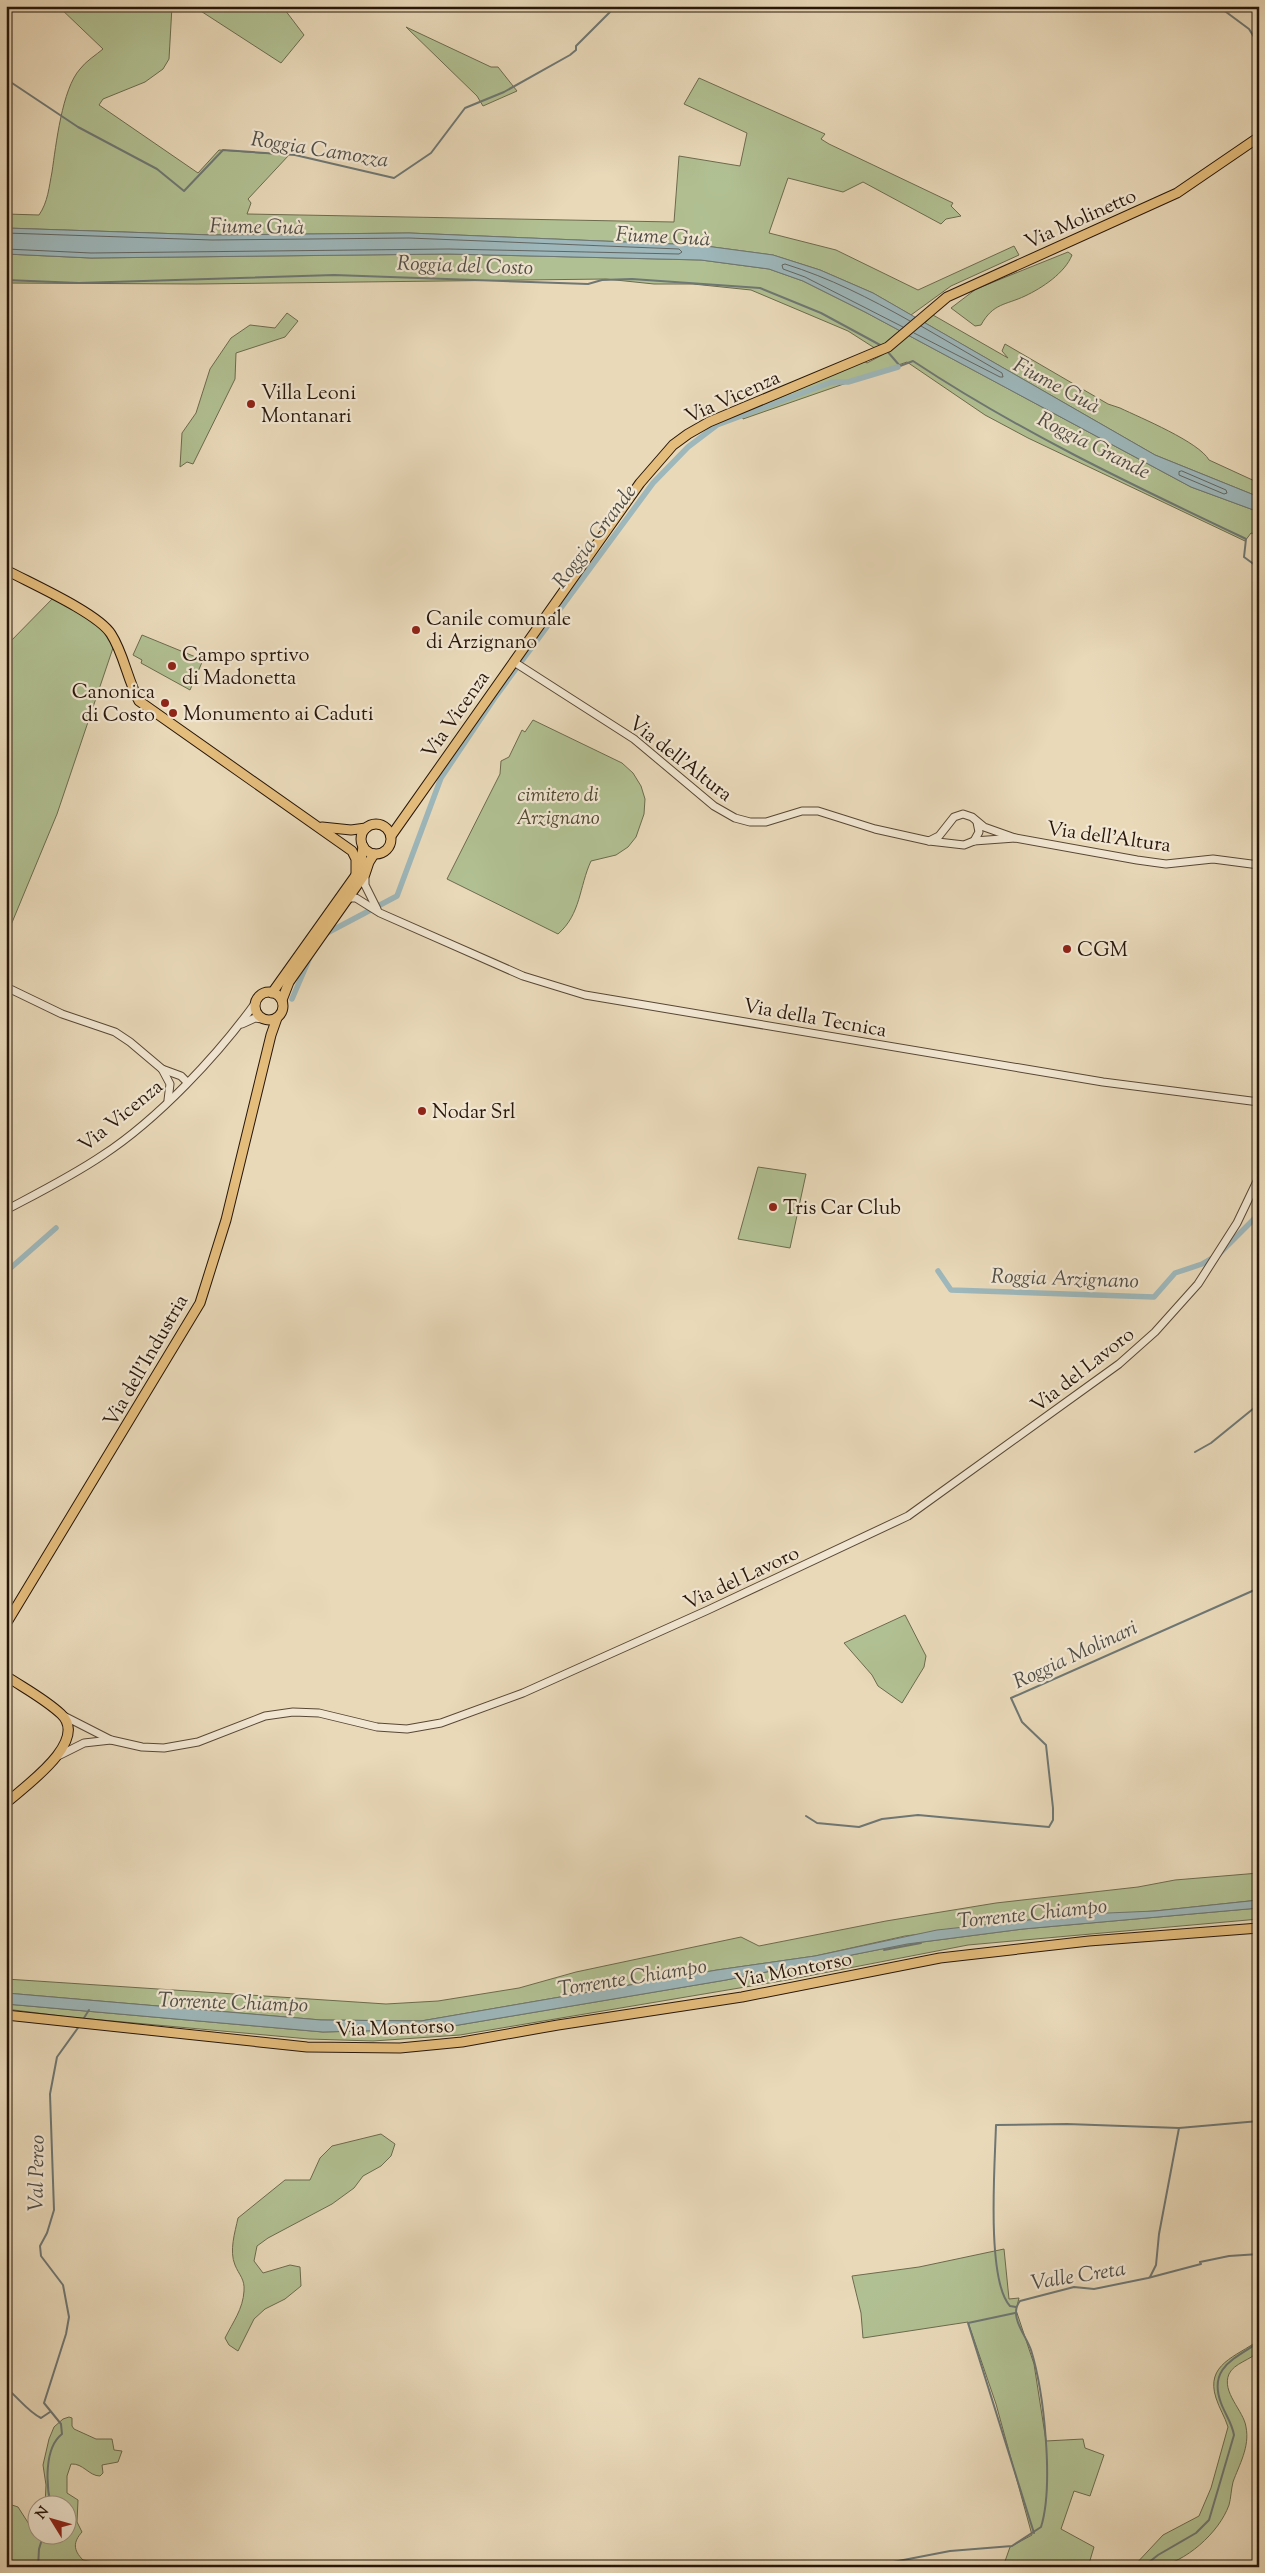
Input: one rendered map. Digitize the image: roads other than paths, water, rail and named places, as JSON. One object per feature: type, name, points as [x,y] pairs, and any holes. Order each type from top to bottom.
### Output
[{"type":"main road","name":"Via Molinetto","points":[[914,325],[947,297],[970,285],[1177,193],[1259,137]]},
{"type":"main road","name":"Via Vicenza","points":[[277,1018],[283,1010],[282,1000],[289,982],[348,898],[374,854],[387,849],[391,836],[408,810],[640,483],[673,445],[709,422],[876,353],[901,337],[914,325]]},
{"type":"main road","points":[[6,570],[102,624],[116,643],[129,682],[139,701],[322,827],[352,851],[361,875]]},
{"type":"main road","name":"Via Vicenza","points":[[256,1002],[261,995],[272,992],[361,875],[362,843],[366,828],[374,824],[391,824],[408,810]]},
{"type":"main road","points":[[383,825],[391,836]]},
{"type":"main road","points":[[322,827],[351,830],[366,828]]},
{"type":"main road","points":[[322,827],[362,843],[374,854]]},
{"type":"main road","points":[[272,992],[282,1000]]},
{"type":"main road","points":[[256,1002],[256,1011],[264,1019],[271,1035]]},
{"type":"main road","points":[[264,1019],[277,1018]]},
{"type":"main road","name":"Via dell'Industria","points":[[7,1624],[200,1303],[226,1220],[271,1035],[277,1018]]},
{"type":"main road","points":[[6,1676],[62,1715],[68,1729],[60,1755],[6,1803]]},
{"type":"main road","name":"Via Montorso","points":[[6,2015],[307,2047],[400,2048],[462,2042],[558,2025],[742,1997],[940,1958],[1089,1941],[1259,1928]]},
{"type":"street","name":"Via dell'Altura","points":[[514,662],[634,739],[714,806],[728,815],[758,822],[802,811],[818,811],[875,829],[929,842],[964,845],[974,841],[1015,838]]},
{"type":"street","name":"Via dell'Altura","points":[[929,842],[948,826],[951,819],[960,814],[969,815],[977,822],[1015,838],[1160,864],[1213,859],[1259,865]]},
{"type":"street","points":[[974,841],[978,832],[977,822]]},
{"type":"street","points":[[948,826],[948,834],[954,843]]},
{"type":"street","points":[[361,875],[380,913]]},
{"type":"street","name":"Via della Tecnica","points":[[348,898],[356,898],[366,902],[380,913],[523,976],[585,995],[1094,1081],[1259,1102]]},
{"type":"street","points":[[6,987],[62,1014],[115,1032],[162,1069],[181,1076],[187,1082]]},
{"type":"street","name":"Via Vicenza","points":[[6,1210],[104,1155],[187,1082],[239,1025],[256,1002]]},
{"type":"street","points":[[239,1025],[249,1019],[264,1019]]},
{"type":"street","points":[[162,1069],[170,1084],[179,1090]]},
{"type":"street","points":[[168,1100],[170,1084]]},
{"type":"street","name":"Via del Lavoro","points":[[62,1715],[111,1740],[142,1748],[164,1748],[198,1742],[265,1716],[294,1712],[319,1713],[378,1727],[407,1728],[441,1723],[528,1690],[880,1531],[924,1506],[1119,1364],[1145,1341],[1192,1291],[1221,1252],[1237,1224],[1259,1177]]},
{"type":"street","name":"Via del Lavoro","points":[[60,1755],[84,1743],[111,1740]]},
{"type":"water","points":[[6,228],[212,235],[409,233],[698,245],[773,255],[820,270],[873,293],[1155,455],[1259,497],[1259,512],[1191,487],[865,312],[803,281],[769,269],[701,260],[448,254],[91,258],[6,254]]},
{"type":"water","points":[[1259,1900],[1259,1908],[1023,1929],[907,1944],[726,1980],[435,2029],[323,2032],[6,2004],[6,1993],[321,2020],[421,2021],[717,1970],[815,1956],[937,1930],[1084,1914],[1155,1911]]},
{"type":"waterway","name":"Roggia Camozza","points":[[6,79],[78,127],[157,169],[184,191],[223,150],[295,155],[394,178],[431,153],[465,108],[504,92],[570,55],[576,50],[576,46],[616,6]]},
{"type":"waterway","points":[[1218,6],[1249,29],[1259,45]]},
{"type":"waterway","name":"Roggia del Costo","points":[[6,280],[79,283],[334,275],[588,284],[602,280],[632,279],[760,288],[821,313],[882,346]]},
{"type":"waterway","name":"Roggia Grande","points":[[887,351],[900,366],[913,361],[1033,433],[1116,476],[1246,539],[1244,557],[1259,568]]},
{"type":"waterway","name":"Roggia Grande","points":[[327,933],[397,896],[441,778],[496,696],[653,483],[688,447],[717,425],[832,382],[848,382],[898,367]]},
{"type":"waterway","name":"Roggia Grande","points":[[292,999],[310,957]]},
{"type":"waterway","name":"Roggia Arzignano","points":[[938,1271],[951,1290],[1154,1297],[1175,1273],[1202,1264],[1219,1254],[1259,1214]]},
{"type":"waterway","name":"Roggia Grande","points":[[6,1272],[56,1228]]},
{"type":"waterway","points":[[1195,1452],[1211,1443],[1259,1404]]},
{"type":"waterway","name":"Roggia Molinari","points":[[806,1816],[817,1823],[859,1827],[882,1819],[918,1815],[1049,1827],[1053,1820],[1053,1808],[1046,1745],[1022,1722],[1011,1698],[1259,1588]]},
{"type":"waterway","name":"Torrente Chiampo","points":[[884,1950],[921,1943]]},
{"type":"waterway","name":"Val Pereo","points":[[82,2021],[89,2010]]},
{"type":"waterway","name":"Val Pereo","points":[[49,2496],[49,2457],[56,2440],[62,2434],[61,2424],[44,2403],[66,2334],[69,2317],[63,2285],[41,2256],[40,2246],[47,2233],[54,2210],[50,2094],[57,2057],[80,2025]]},
{"type":"waterway","points":[[1016,2307],[1010,2306],[1002,2292],[995,2247],[996,2125],[1067,2124],[1179,2128],[1259,2121]]},
{"type":"waterway","name":"Valle Creta","points":[[1150,2277],[1156,2265],[1159,2234],[1179,2128]]},
{"type":"waterway","name":"Valle Creta","points":[[891,2567],[893,2562],[950,2551],[1012,2546],[1041,2527],[1047,2488],[1046,2438],[1036,2368],[1031,2350],[1017,2319],[1016,2313],[1020,2301],[1074,2287],[1094,2289],[1148,2278],[1201,2264],[1200,2262],[1229,2256],[1259,2254]]},
{"type":"waterway","points":[[1015,2313],[968,2323],[1034,2533]]},
{"type":"waterway","points":[[1143,2567],[1158,2555],[1196,2533],[1209,2520],[1234,2435],[1232,2426],[1221,2403],[1218,2381],[1226,2366],[1259,2342]]},
{"type":"waterway","points":[[6,2388],[31,2412],[41,2418],[50,2412]]},
{"type":"waterway","name":"Val Pereo","points":[[38,2567],[40,2546]]},
{"type":"place","name":"Villa Leoni Montanari","points":[[251,404]]},
{"type":"place","name":"Canile comunale di Arzignano","points":[[416,630]]},
{"type":"place","name":"Campo sprtivo di Madonetta","points":[[172,666]]},
{"type":"place","name":"Canonica di Costo","points":[[165,703]]},
{"type":"place","name":"Monumento ai Caduti","points":[[173,713]]},
{"type":"place","name":"CGM","points":[[1067,949]]},
{"type":"place","name":"Nodar Srl","points":[[422,1111]]},
{"type":"place","name":"Tris Car Club","points":[[773,1207]]},
{"type":"water label","name":"Fiume Guà","points":[[257,226]]},
{"type":"water label","name":"Fiume Guà","points":[[663,236]]},
{"type":"water label","name":"Fiume Guà","points":[[1057,385]]},
{"type":"park label","name":"cimitero di Arzignano","points":[[558,806]]}]
